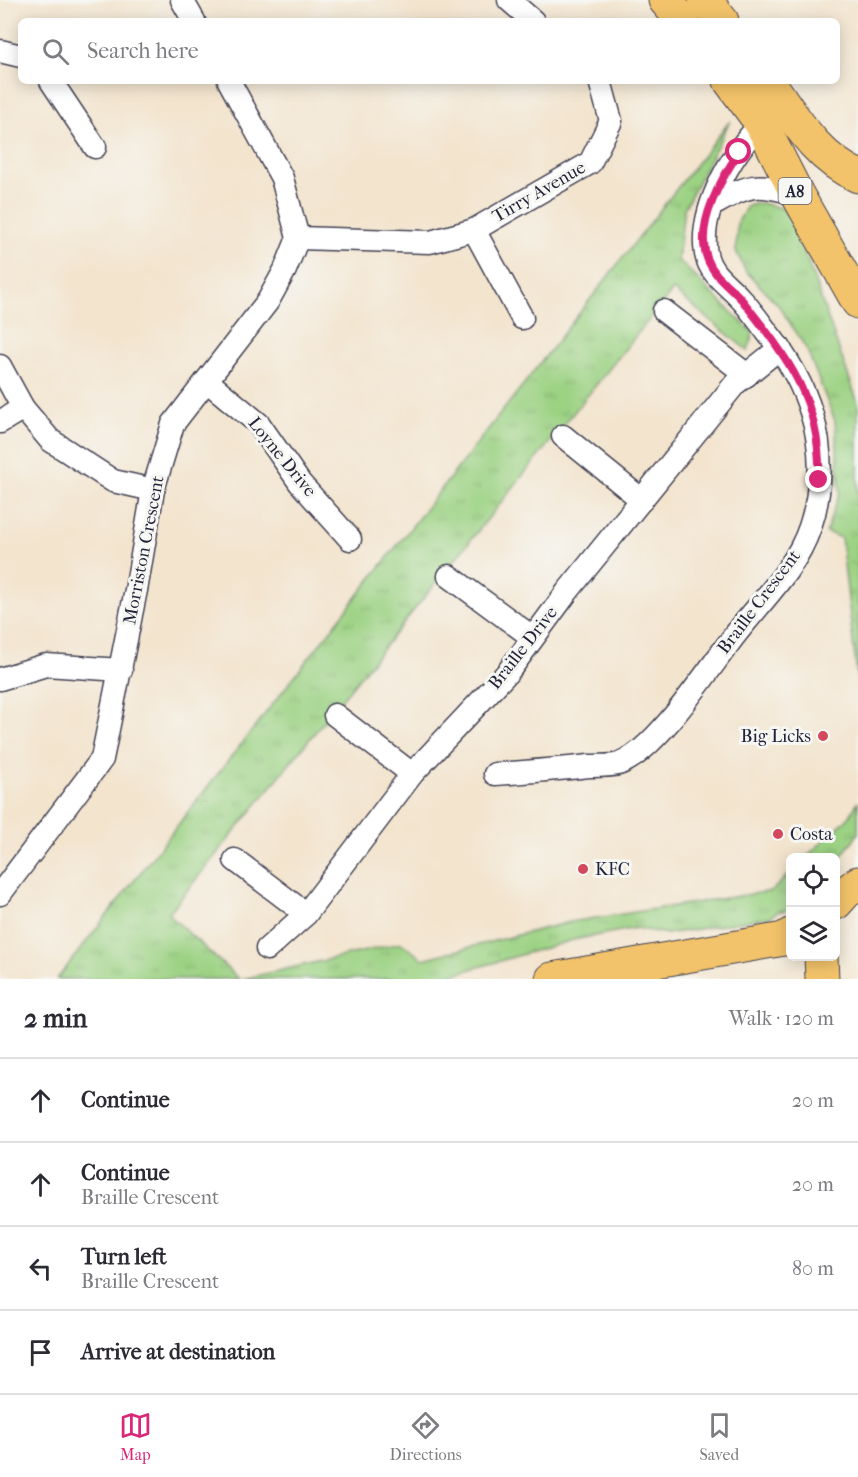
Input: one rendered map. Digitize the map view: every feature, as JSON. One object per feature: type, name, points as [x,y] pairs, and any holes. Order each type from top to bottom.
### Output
[{"type":"main road","points":[[665,0],[680,18]]},
{"type":"main road","points":[[705,0],[720,18]]},
{"type":"main road","name":"A8","points":[[736,84],[771,103],[837,165],[858,176]]},
{"type":"main road","name":"A8","points":[[771,103],[796,194],[858,302]]},
{"type":"main road","points":[[552,979],[786,938]]},
{"type":"main road","points":[[821,961],[822,979]]},
{"type":"street","points":[[182,0],[192,18]]},
{"type":"street","points":[[509,0],[530,18]]},
{"type":"street","points":[[0,51],[18,55]]},
{"type":"street","points":[[53,84],[95,147]]},
{"type":"street","points":[[231,84],[282,178],[298,238]]},
{"type":"street","name":"Tirry Avenue","points":[[298,238],[430,242],[474,230],[590,163],[611,121],[601,84]]},
{"type":"street","name":"Braille Crescent","points":[[495,774],[621,764],[641,750],[667,723],[787,571],[810,527],[819,480],[820,459],[813,417],[806,397],[796,374],[780,348],[738,296],[720,280],[706,257],[705,240],[711,206],[726,172],[771,103]]},
{"type":"street","points":[[711,206],[739,190],[752,186],[776,188],[796,194]]},
{"type":"street","name":"Tirry Avenue","points":[[474,230],[522,318]]},
{"type":"street","name":"Morriston Crescent","points":[[0,894],[102,759],[121,670],[153,489],[173,424],[268,301],[285,270],[298,238]]},
{"type":"street","points":[[663,311],[747,375]]},
{"type":"street","name":"Braille Drive","points":[[267,949],[306,914],[412,774],[508,672],[532,637],[735,384],[780,348]]},
{"type":"street","points":[[0,366],[23,408],[50,440],[113,481],[153,489]]},
{"type":"street","name":"Loyne Drive","points":[[207,381],[259,424],[300,483],[350,539]]},
{"type":"street","points":[[0,422],[23,408]]},
{"type":"street","points":[[563,436],[642,500]]},
{"type":"street","points":[[449,576],[532,637]]},
{"type":"street","points":[[0,679],[46,665],[121,670]]},
{"type":"street","points":[[335,714],[412,774]]},
{"type":"street","points":[[235,860],[306,914]]},
{"type":"green space","points":[[730,121],[684,209],[678,260],[753,333],[748,351],[673,290],[168,914],[239,979],[57,979]]},
{"type":"green space","points":[[761,203],[781,208],[793,220],[858,403],[858,685],[841,538],[826,532],[840,492],[835,421],[807,350],[779,306],[745,270],[736,251],[737,224],[747,206]]},
{"type":"green space","points":[[858,801],[858,834],[840,858],[840,853],[810,853],[850,816]]},
{"type":"green space","points":[[786,877],[786,910],[779,911],[770,917],[667,934],[636,928],[573,940],[437,979],[242,979],[401,943],[423,959],[570,922],[772,891]]},
{"type":"place","name":"Big Licks","points":[[823,736]]},
{"type":"place","name":"Costa","points":[[778,834]]},
{"type":"place","name":"KFC","points":[[583,869]]},
{"type":"route","points":[[739,152],[726,172],[711,206],[706,226],[706,257],[720,280],[738,296],[768,332],[796,374],[813,417],[820,459],[819,480]]}]
